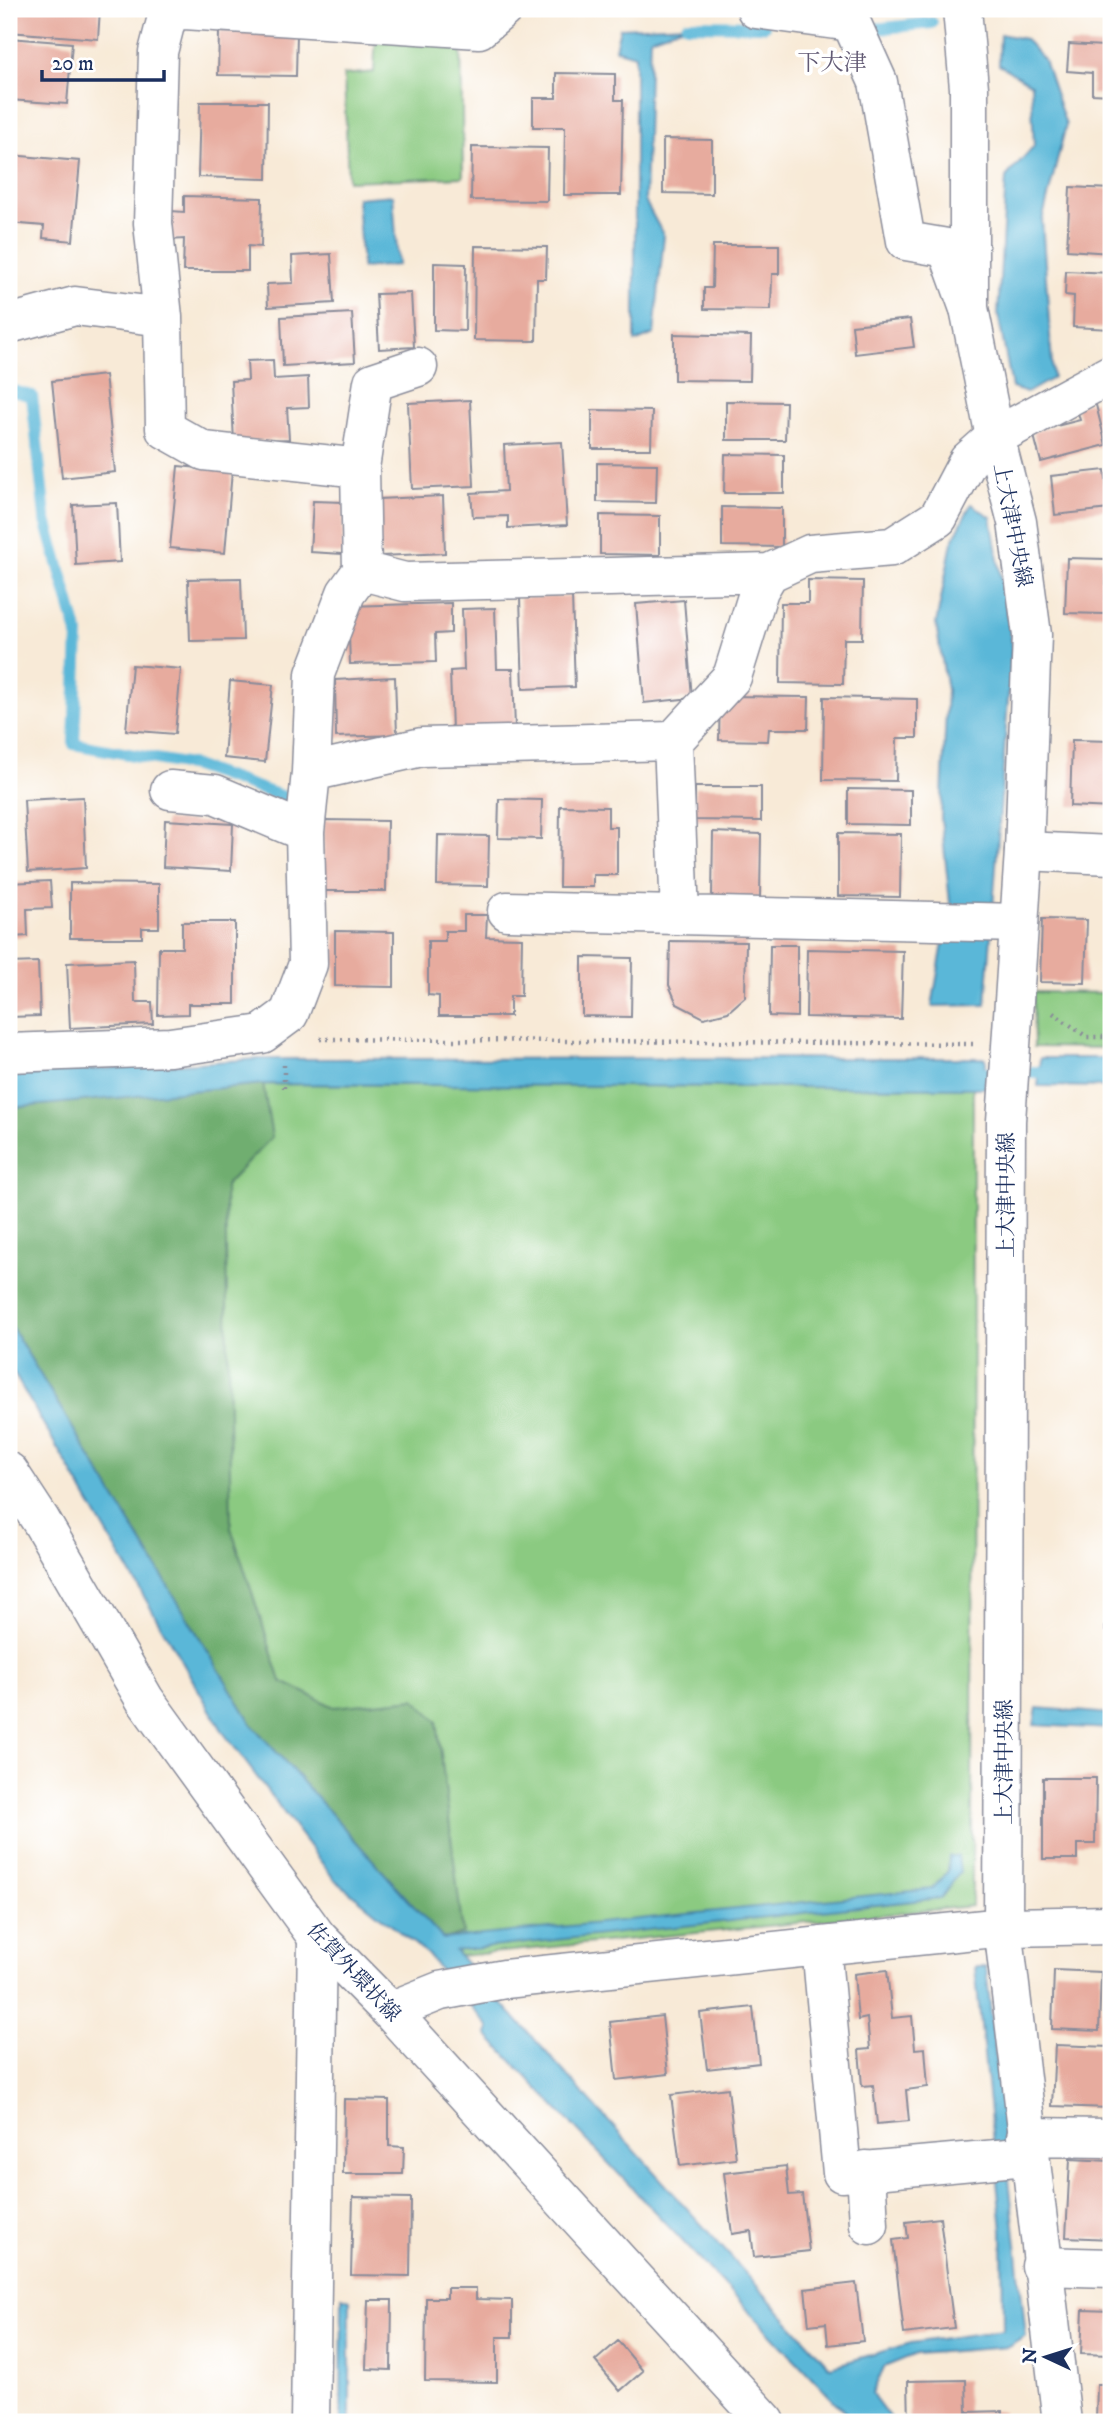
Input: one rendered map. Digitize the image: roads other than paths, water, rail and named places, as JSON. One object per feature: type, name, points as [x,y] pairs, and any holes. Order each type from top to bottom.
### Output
[{"type":"street","points":[[360,468],[204,450],[164,429],[163,317],[152,223],[158,52],[169,9],[479,29],[503,9]]},
{"type":"street","points":[[756,9],[851,22],[878,82],[906,241],[947,248],[969,308]]},
{"type":"street","name":"上大津中央線","points":[[962,9],[969,88],[969,308],[995,438],[1017,522],[1032,635],[1024,851],[1008,1097],[1003,1927],[1041,2266],[1062,2422]]},
{"type":"street","points":[[9,324],[75,306],[163,317]]},
{"type":"street","points":[[9,1053],[170,1047],[262,1034],[289,1014],[308,964],[305,832],[311,772],[315,674],[346,593],[362,572],[360,468],[373,382],[418,367]]},
{"type":"street","points":[[362,572],[405,582],[769,573],[810,554],[892,547],[939,518],[968,461],[995,438],[1111,374]]},
{"type":"street","points":[[680,915],[673,741],[732,677],[759,590],[769,573]]},
{"type":"street","points":[[311,772],[422,747],[673,741]]},
{"type":"street","points":[[170,790],[215,794],[305,832]]},
{"type":"street","points":[[1024,851],[1111,855]]},
{"type":"street","points":[[507,911],[1019,923]]},
{"type":"street","name":"佐賀外環状線","points":[[9,1472],[41,1521],[145,1700],[317,1937],[390,2011],[766,2422]]},
{"type":"street","points":[[390,2011],[440,1992],[505,1979],[1003,1927],[1111,1925]]},
{"type":"street","points":[[310,2422],[317,1937]]},
{"type":"street","points":[[821,1946],[842,2173],[982,2159],[1027,2146],[1111,2138]]},
{"type":"street","points":[[866,2171],[869,2225]]},
{"type":"street","points":[[1041,2266],[1111,2268]]},
{"type":"water","points":[[687,25],[650,38],[645,201],[664,236],[654,334],[635,342],[635,55],[615,49],[620,28]]},
{"type":"water","points":[[1000,34],[1025,39],[1044,60],[1066,125],[1042,221],[1053,378],[1027,393],[1012,388],[998,314],[1006,177],[1034,146],[1031,84],[999,65]]},
{"type":"water","points":[[393,195],[398,265],[362,268],[357,198]]},
{"type":"water","points":[[971,504],[991,517],[1012,644],[986,1005],[932,1006],[950,903],[941,818],[947,690],[936,624],[952,542]]},
{"type":"water","points":[[986,1058],[985,1088],[263,1084],[9,1108],[9,1075],[259,1059]]},
{"type":"water","points":[[1040,1058],[1111,1058],[1111,1087],[1038,1086]]},
{"type":"water","points":[[9,1323],[253,1726],[443,1939],[932,1889],[948,1871],[949,1856],[958,1856],[960,1872],[941,1898],[455,1951],[830,2367],[911,2343],[1003,2330],[1002,2230],[975,1967],[986,1967],[1026,2336],[1008,2347],[916,2354],[884,2367],[872,2394],[893,2422],[854,2422],[487,2035],[489,2027],[427,1954],[334,1879],[223,1732],[9,1365]]},
{"type":"water","points":[[1037,1708],[1111,1714],[1111,1729],[1034,1725]]},
{"type":"water","points":[[342,2297],[350,2300],[350,2422],[341,2422]]},
{"type":"waterway","points":[[874,29],[932,23]]},
{"type":"waterway","points":[[687,25],[764,26]]},
{"type":"waterway","points":[[9,390],[32,396],[45,517],[78,634],[74,744],[194,766],[284,797]]},
{"type":"waterway","points":[[986,1073],[1039,1072]]},
{"type":"district","name":"下大津","points":[[832,62]]}]
